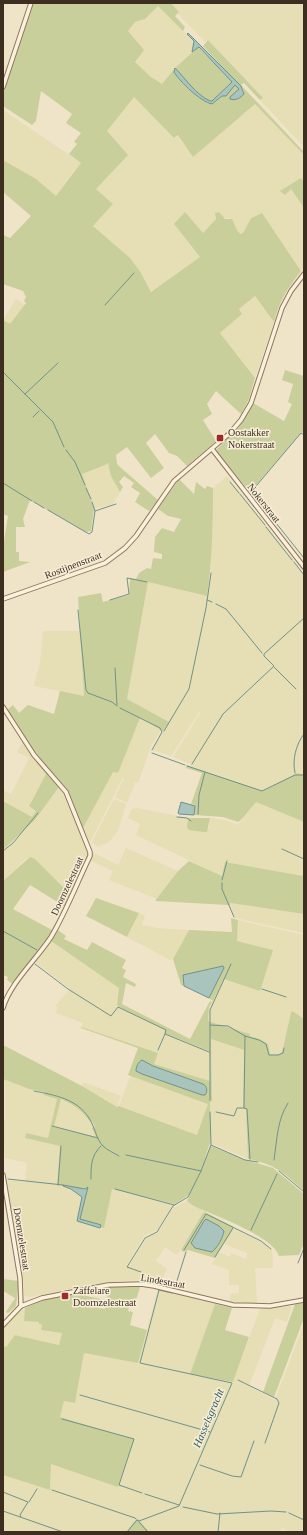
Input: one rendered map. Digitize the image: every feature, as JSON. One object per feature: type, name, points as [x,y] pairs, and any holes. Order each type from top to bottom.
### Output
[{"type":"street","points":[[3,87],[32,3]]},
{"type":"street","name":"Rostijnenstraat","points":[[3,599],[105,563],[116,556],[136,536],[174,481],[234,429],[248,409],[282,308],[304,274]]},
{"type":"street","name":"Nokerstraat","points":[[212,449],[304,567]]},
{"type":"street","name":"Doornzelestraat","points":[[3,707],[34,755],[66,792],[90,852],[90,856],[58,924],[50,938],[5,1000],[3,1008]]},
{"type":"street","name":"Doornzelestraat","points":[[3,1175],[20,1278],[21,1306]]},
{"type":"street","name":"Lindestraat","points":[[3,1325],[21,1306],[42,1298],[108,1286],[130,1284],[141,1284],[166,1288],[233,1305],[270,1306],[304,1300]]},
{"type":"shaded area","points":[[171,3],[304,3],[304,147],[260,100],[262,98],[208,40],[205,42],[177,13],[179,12]]},
{"type":"shaded area","points":[[159,5],[195,43],[192,52],[175,68],[162,84],[151,77],[135,62],[128,31],[135,22],[145,19]]},
{"type":"shaded area","points":[[134,96],[174,138],[255,104],[304,155],[304,182],[301,178],[287,192],[291,189],[304,208],[304,266],[301,271],[262,213],[251,218],[243,233],[240,234],[232,219],[215,216],[216,219],[203,233],[174,224],[200,257],[151,292],[141,273],[93,226],[113,204],[96,189],[106,131]]},
{"type":"shaded area","points":[[3,110],[81,163],[56,196],[36,179],[3,160]]},
{"type":"shaded area","points":[[255,296],[274,322],[255,378],[220,333],[242,314],[239,309]]},
{"type":"shaded area","points":[[16,299],[25,305],[10,325],[3,320]]},
{"type":"shaded area","points":[[109,463],[111,476],[120,492],[113,504],[94,509],[82,474]]},
{"type":"shaded area","points":[[227,476],[304,574],[304,775],[297,773],[265,790],[259,790],[191,766],[191,764],[173,757],[201,712],[200,711],[171,756],[152,750],[169,722],[127,699],[148,582],[207,596],[210,577],[213,488]]},
{"type":"shaded area","points":[[43,631],[80,631],[84,696],[34,686],[40,663]]},
{"type":"shaded area","points":[[140,718],[161,730],[151,746],[138,783],[135,782],[127,803],[115,797],[124,778],[123,777],[91,841],[88,839],[83,828],[113,771],[118,773]]},
{"type":"shaded area","points":[[23,741],[46,774],[29,805],[37,810],[32,818],[3,800],[3,790],[11,794],[29,758],[17,752]]},
{"type":"shaded area","points":[[59,787],[66,795],[88,851],[85,862],[70,894],[35,859],[27,858],[3,881],[3,847],[5,848],[14,841],[34,821]]},
{"type":"shaded area","points":[[114,799],[126,804],[118,831],[109,842],[97,846],[92,842]]},
{"type":"shaded area","points":[[256,802],[304,822],[304,876],[226,862],[222,876],[136,835],[140,824],[128,818],[132,809],[137,808],[188,818],[187,827],[209,828],[210,818],[225,820],[238,825]]},
{"type":"shaded area","points":[[126,848],[178,871],[157,899],[109,880],[113,871],[91,861],[94,853],[118,865]]},
{"type":"shaded area","points":[[229,903],[304,914],[304,933],[235,918]]},
{"type":"shaded area","points":[[139,913],[145,916],[142,925],[157,928],[189,930],[173,959],[170,960],[127,937]]},
{"type":"shaded area","points":[[238,920],[304,935],[304,1019],[300,1017],[284,1040],[282,1052],[277,1055],[270,1054],[268,1044],[249,1035],[250,1034],[208,1021],[209,1007],[224,979],[273,950],[237,941]]},
{"type":"shaded area","points":[[51,941],[119,988],[117,1005],[119,1007],[165,1030],[164,1033],[209,1051],[210,1081],[153,1064],[157,1053],[81,1027],[83,1023],[56,1013],[58,1007],[55,1006],[70,989],[35,962]]},
{"type":"shaded area","points":[[211,1039],[244,1050],[243,1106],[246,1109],[248,1159],[210,1143],[210,1101],[212,1101]]},
{"type":"shaded area","points":[[132,1076],[209,1104],[197,1135],[119,1106],[130,1077]]},
{"type":"shaded area","points":[[3,1079],[29,1089],[45,1092],[45,1095],[57,1099],[48,1138],[26,1133],[25,1138],[60,1146],[57,1185],[112,1189],[175,1204],[157,1230],[144,1236],[127,1265],[129,1266],[145,1239],[155,1234],[161,1228],[173,1208],[187,1201],[205,1211],[177,1255],[165,1247],[156,1261],[167,1269],[160,1282],[141,1280],[121,1281],[87,1285],[31,1297],[24,1295],[23,1278],[6,1180],[25,1181],[27,1163],[5,1158],[3,1121],[5,1121],[5,1082]]},
{"type":"shaded area","points":[[83,1082],[121,1096],[117,1107],[82,1086]]},
{"type":"shaded area","points":[[61,1099],[78,1108],[89,1122],[92,1121],[95,1127],[93,1128],[96,1137],[54,1127]]},
{"type":"shaded area","points":[[233,1228],[265,1244],[272,1251],[273,1268],[255,1268],[257,1303],[230,1301],[230,1294],[239,1293],[239,1285],[229,1285],[229,1270],[212,1264],[219,1252],[230,1257],[231,1253],[246,1259],[247,1253],[224,1244]]},
{"type":"shaded area","points":[[158,1289],[215,1304],[190,1374],[233,1382],[260,1309],[292,1306],[287,1322],[275,1318],[249,1386],[275,1400],[304,1323],[304,1532],[290,1532],[282,1528],[280,1532],[149,1532],[136,1518],[126,1532],[3,1532],[3,1475],[50,1490],[51,1464],[118,1486],[134,1439],[60,1417],[64,1401],[75,1403],[84,1353],[138,1363]]},
{"type":"shaded area","points":[[25,1308],[24,1321],[39,1322],[42,1324],[42,1330],[62,1333],[60,1345],[15,1335],[6,1347],[3,1346],[3,1329],[12,1318]]},
{"type":"green space","points":[[33,3],[171,3],[179,12],[175,16],[185,27],[183,31],[158,6],[145,19],[135,22],[128,31],[144,50],[135,62],[151,77],[162,84],[175,68],[198,47],[232,82],[212,101],[210,101],[191,88],[177,70],[174,72],[176,76],[191,91],[203,100],[214,103],[235,85],[239,89],[230,97],[238,99],[244,93],[243,89],[203,46],[208,40],[263,98],[260,100],[244,83],[241,85],[304,152],[304,155],[255,104],[193,157],[178,135],[174,138],[134,97],[107,131],[128,155],[96,189],[113,204],[93,226],[130,258],[141,273],[151,292],[200,257],[174,224],[185,212],[203,233],[216,219],[215,213],[219,212],[225,219],[232,219],[240,234],[243,233],[251,218],[262,213],[301,271],[284,295],[274,322],[255,296],[239,309],[242,314],[220,333],[255,378],[249,399],[241,414],[216,391],[207,404],[212,414],[203,420],[216,441],[187,466],[177,456],[169,453],[155,434],[146,443],[164,468],[151,478],[127,447],[116,455],[117,464],[158,500],[149,511],[135,502],[140,493],[131,487],[134,483],[124,476],[119,482],[123,487],[120,492],[111,476],[108,463],[82,474],[94,509],[91,531],[86,532],[30,500],[23,519],[25,527],[16,527],[16,552],[19,552],[19,561],[30,562],[3,572],[3,548],[8,516],[3,514],[3,320],[10,324],[26,303],[24,301],[26,297],[23,291],[3,284],[3,235],[10,238],[31,216],[3,192],[3,160],[36,179],[56,196],[81,163],[69,154],[77,144],[74,142],[81,133],[66,123],[72,114],[41,91],[36,121],[32,125],[3,106],[3,92]]},
{"type":"green space","points":[[301,178],[304,182],[304,208],[291,189],[285,195],[280,191]]},
{"type":"green space","points":[[285,370],[304,376],[304,434],[302,432],[250,492],[218,455],[216,450],[239,427],[253,403],[284,421],[292,404],[288,402],[293,384],[282,380]]},
{"type":"green space","points":[[179,479],[194,494],[196,482],[205,489],[207,486],[213,488],[212,542],[207,596],[148,582],[127,699],[169,722],[163,731],[140,718],[118,773],[113,772],[83,828],[68,792],[38,757],[8,709],[13,705],[19,713],[28,705],[54,714],[60,691],[84,696],[78,597],[101,593],[103,602],[129,595],[130,578],[136,579],[139,573],[147,568],[151,569],[153,558],[162,559],[162,554],[154,552],[155,537],[162,528],[174,532],[181,519],[168,516],[158,509]]},
{"type":"green space","points":[[31,753],[59,787],[34,821],[5,848],[3,847],[3,801],[32,817],[36,811],[29,806],[46,774],[32,757]]},
{"type":"green space","points":[[187,765],[259,790],[265,790],[297,773],[304,775],[304,822],[256,802],[238,822],[223,817],[194,815],[195,805],[191,804],[202,773],[186,768]]},
{"type":"green space","points":[[188,818],[210,818],[207,832],[189,830],[187,827]]},
{"type":"green space","points":[[30,857],[35,859],[70,894],[64,906],[30,885],[13,909],[52,930],[40,951],[14,985],[7,980],[8,977],[3,975],[3,881]]},
{"type":"green space","points":[[189,861],[222,876],[225,862],[304,876],[304,914],[230,903],[230,905],[228,905],[155,901],[178,871]]},
{"type":"green space","points":[[96,898],[139,913],[127,937],[86,916]]},
{"type":"green space","points":[[231,918],[238,920],[237,941],[273,950],[260,991],[224,979],[213,1001],[209,998],[224,968],[223,966],[184,975],[184,986],[181,985],[173,959],[189,930],[232,932]]},
{"type":"green space","points":[[58,930],[66,936],[64,939],[87,950],[92,942],[126,960],[122,968],[126,970],[123,977],[136,984],[135,987],[126,983],[122,1004],[190,1039],[210,1001],[212,1002],[209,1007],[208,1021],[250,1034],[250,1036],[260,1039],[268,1044],[270,1054],[273,1055],[282,1052],[292,1011],[304,1019],[304,1191],[279,1170],[248,1159],[246,1109],[243,1106],[244,1050],[211,1039],[212,1101],[210,1102],[210,1143],[204,1161],[211,1146],[243,1159],[273,1168],[304,1194],[304,1243],[299,1255],[279,1256],[274,1248],[266,1241],[241,1227],[194,1206],[187,1201],[190,1194],[175,1204],[112,1189],[104,1228],[77,1220],[83,1196],[69,1187],[57,1185],[60,1146],[25,1138],[26,1133],[48,1138],[57,1099],[44,1095],[45,1092],[29,1089],[3,1079],[3,1045],[82,1086],[117,1107],[119,1106],[197,1135],[208,1104],[128,1075],[138,1048],[81,1027],[158,1053],[154,1064],[210,1081],[209,1051],[164,1033],[165,1030],[119,1007],[117,1005],[119,988],[51,941]],"holes":[[[142,1060],[153,1066],[203,1084],[205,1095],[142,1074]],[[61,1099],[77,1108],[90,1122],[92,1121],[95,1127],[92,1128],[96,1137],[54,1127]]]},
{"type":"green space","points":[[205,1212],[234,1227],[215,1258],[188,1250],[184,1252],[181,1250]],"holes":[[[204,1221],[224,1233],[212,1252],[195,1248],[191,1243]]]},
{"type":"green space","points":[[3,1279],[19,1281],[16,1306],[8,1313],[6,1312],[15,1298],[3,1291]]},
{"type":"green space","points":[[109,1287],[140,1287],[136,1300],[131,1299],[128,1311],[133,1312],[130,1325],[147,1330],[138,1363],[84,1353],[75,1403],[64,1401],[60,1417],[134,1439],[118,1487],[51,1464],[50,1490],[3,1475],[3,1346],[6,1347],[15,1335],[59,1345],[62,1333],[41,1330],[42,1324],[39,1324],[39,1322],[24,1321],[25,1308],[41,1300],[87,1291],[87,1296],[101,1299],[99,1308],[105,1309]]},
{"type":"green space","points":[[304,1303],[304,1318],[274,1397],[263,1392],[295,1304]]},
{"type":"green space","points":[[215,1304],[232,1308],[225,1330],[249,1337],[233,1382],[190,1374]]},
{"type":"green space","points":[[137,1518],[149,1532],[126,1532]]},
{"type":"water","points":[[188,33],[241,86],[244,94],[241,97],[232,100],[230,99],[230,97],[239,89],[235,85],[226,96],[222,96],[212,104],[197,96],[177,76],[174,72],[175,68],[195,90],[210,101],[212,101],[232,82],[199,47],[192,52],[194,41],[187,34]]},
{"type":"water","points":[[181,802],[195,806],[194,815],[178,813]]},
{"type":"water","points":[[223,966],[224,968],[209,998],[184,986],[183,975]]},
{"type":"water","points":[[142,1060],[153,1066],[203,1084],[207,1090],[205,1095],[136,1071],[139,1062]]},
{"type":"water","points":[[63,1185],[85,1189],[88,1187],[80,1219],[101,1225],[100,1228],[77,1221],[82,1197]]},
{"type":"water","points":[[206,1219],[219,1226],[224,1231],[220,1243],[212,1252],[195,1248],[191,1243]]},
{"type":"waterway","points":[[105,305],[134,273]]},
{"type":"waterway","points":[[25,394],[58,363]]},
{"type":"waterway","points":[[3,372],[53,422],[64,447]]},
{"type":"waterway","points":[[33,417],[39,411]]},
{"type":"waterway","points":[[304,435],[301,433],[251,492],[304,558]]},
{"type":"waterway","points":[[66,450],[75,462],[85,485]]},
{"type":"waterway","points":[[230,482],[239,493]]},
{"type":"waterway","points":[[3,483],[32,501]]},
{"type":"waterway","points":[[86,488],[91,499]]},
{"type":"waterway","points":[[240,494],[265,525]]},
{"type":"waterway","points":[[34,502],[44,508]]},
{"type":"waterway","points":[[48,510],[89,534],[92,532],[95,511],[92,502]]},
{"type":"waterway","points":[[95,511],[116,504]]},
{"type":"waterway","points":[[266,527],[292,560]]},
{"type":"waterway","points":[[294,562],[304,575]]},
{"type":"waterway","points":[[164,731],[189,689],[206,608],[211,573]]},
{"type":"waterway","points":[[110,600],[129,594],[127,578],[147,582]]},
{"type":"waterway","points":[[207,600],[212,602]]},
{"type":"waterway","points":[[216,604],[226,609],[262,653]]},
{"type":"waterway","points":[[78,610],[86,690],[88,693],[112,702],[117,706]]},
{"type":"waterway","points":[[192,764],[223,714],[274,666],[264,656],[264,654],[304,618]]},
{"type":"waterway","points":[[274,667],[296,689]]},
{"type":"waterway","points":[[115,668],[117,705]]},
{"type":"waterway","points":[[120,708],[160,728],[162,732],[152,750]]},
{"type":"waterway","points":[[295,773],[295,752],[304,734]]},
{"type":"waterway","points":[[152,753],[185,765]]},
{"type":"waterway","points":[[187,766],[262,791],[295,775],[304,775]]},
{"type":"waterway","points":[[198,814],[199,795],[205,772]]},
{"type":"waterway","points":[[3,851],[13,843],[38,813]]},
{"type":"waterway","points":[[177,817],[187,818],[191,821]]},
{"type":"waterway","points":[[282,849],[304,859]]},
{"type":"waterway","points":[[222,880],[227,861]]},
{"type":"waterway","points":[[222,883],[222,889],[234,917]]},
{"type":"waterway","points":[[3,931],[37,950]]},
{"type":"waterway","points":[[35,964],[68,989],[111,1016],[118,1007],[166,1030],[165,1034]]},
{"type":"waterway","points":[[210,1100],[210,1010],[231,964]]},
{"type":"waterway","points":[[262,989],[286,997]]},
{"type":"waterway","points":[[210,1025],[228,1026],[245,1036],[259,1040],[266,1044],[269,1055],[278,1055],[283,1053],[284,1048]]},
{"type":"waterway","points":[[158,1050],[165,1034],[209,1052]]},
{"type":"waterway","points":[[245,1036],[244,1108],[247,1109],[250,1159]]},
{"type":"waterway","points":[[34,1091],[57,1096],[78,1106],[89,1118],[103,1146],[119,1156]]},
{"type":"waterway","points":[[274,1160],[280,1123],[288,1103]]},
{"type":"waterway","points":[[216,1112],[234,1116],[237,1108],[244,1108]]},
{"type":"waterway","points":[[210,1112],[211,1145]]},
{"type":"waterway","points":[[52,1126],[98,1138]]},
{"type":"waterway","points":[[141,1272],[127,1267],[145,1238],[157,1232],[173,1206],[188,1197],[201,1171],[211,1145],[245,1160],[258,1162]]},
{"type":"waterway","points":[[58,1185],[61,1146]]},
{"type":"waterway","points":[[91,1179],[92,1161],[95,1153],[101,1146]]},
{"type":"waterway","points":[[126,1155],[201,1171]]},
{"type":"waterway","points":[[279,1171],[304,1192]]},
{"type":"waterway","points":[[251,1230],[277,1174]]},
{"type":"waterway","points":[[8,1179],[63,1185]]},
{"type":"waterway","points":[[115,1189],[174,1205]]},
{"type":"waterway","name":"Hasselsgracht","points":[[184,1250],[206,1214],[261,1241],[271,1249]]},
{"type":"waterway","points":[[215,1257],[233,1228]]},
{"type":"waterway","points":[[298,1263],[304,1248]]},
{"type":"waterway","name":"Hasselsgracht","points":[[175,1287],[186,1252]]},
{"type":"waterway","name":"Hasselsgracht","points":[[127,1532],[137,1520],[139,1521],[179,1506],[232,1383],[140,1363],[159,1290],[172,1293]]},
{"type":"waterway","points":[[238,1380],[277,1399],[279,1403],[265,1443]]},
{"type":"waterway","points":[[80,1395],[210,1432]]},
{"type":"waterway","points":[[62,1419],[134,1439],[119,1485],[142,1493]]},
{"type":"waterway","points":[[200,1465],[232,1476],[241,1477],[254,1441]]},
{"type":"waterway","points":[[29,1502],[37,1489]]},
{"type":"waterway","points":[[52,1490],[136,1519]]},
{"type":"waterway","points":[[3,1492],[28,1502],[20,1515],[21,1517]]},
{"type":"waterway","points":[[145,1494],[179,1505]]},
{"type":"waterway","points":[[183,1507],[217,1514],[271,1511],[286,1512]]},
{"type":"waterway","points":[[3,1511],[63,1532]]},
{"type":"waterway","points":[[218,1532],[220,1513]]},
{"type":"waterway","points":[[289,1513],[304,1520]]},
{"type":"waterway","points":[[139,1522],[148,1532]]},
{"type":"place","name":"Oostakker Nokerstraat","points":[[220,438]]},
{"type":"place","name":"Zaffelare Doornzelestraat","points":[[65,1296]]}]
